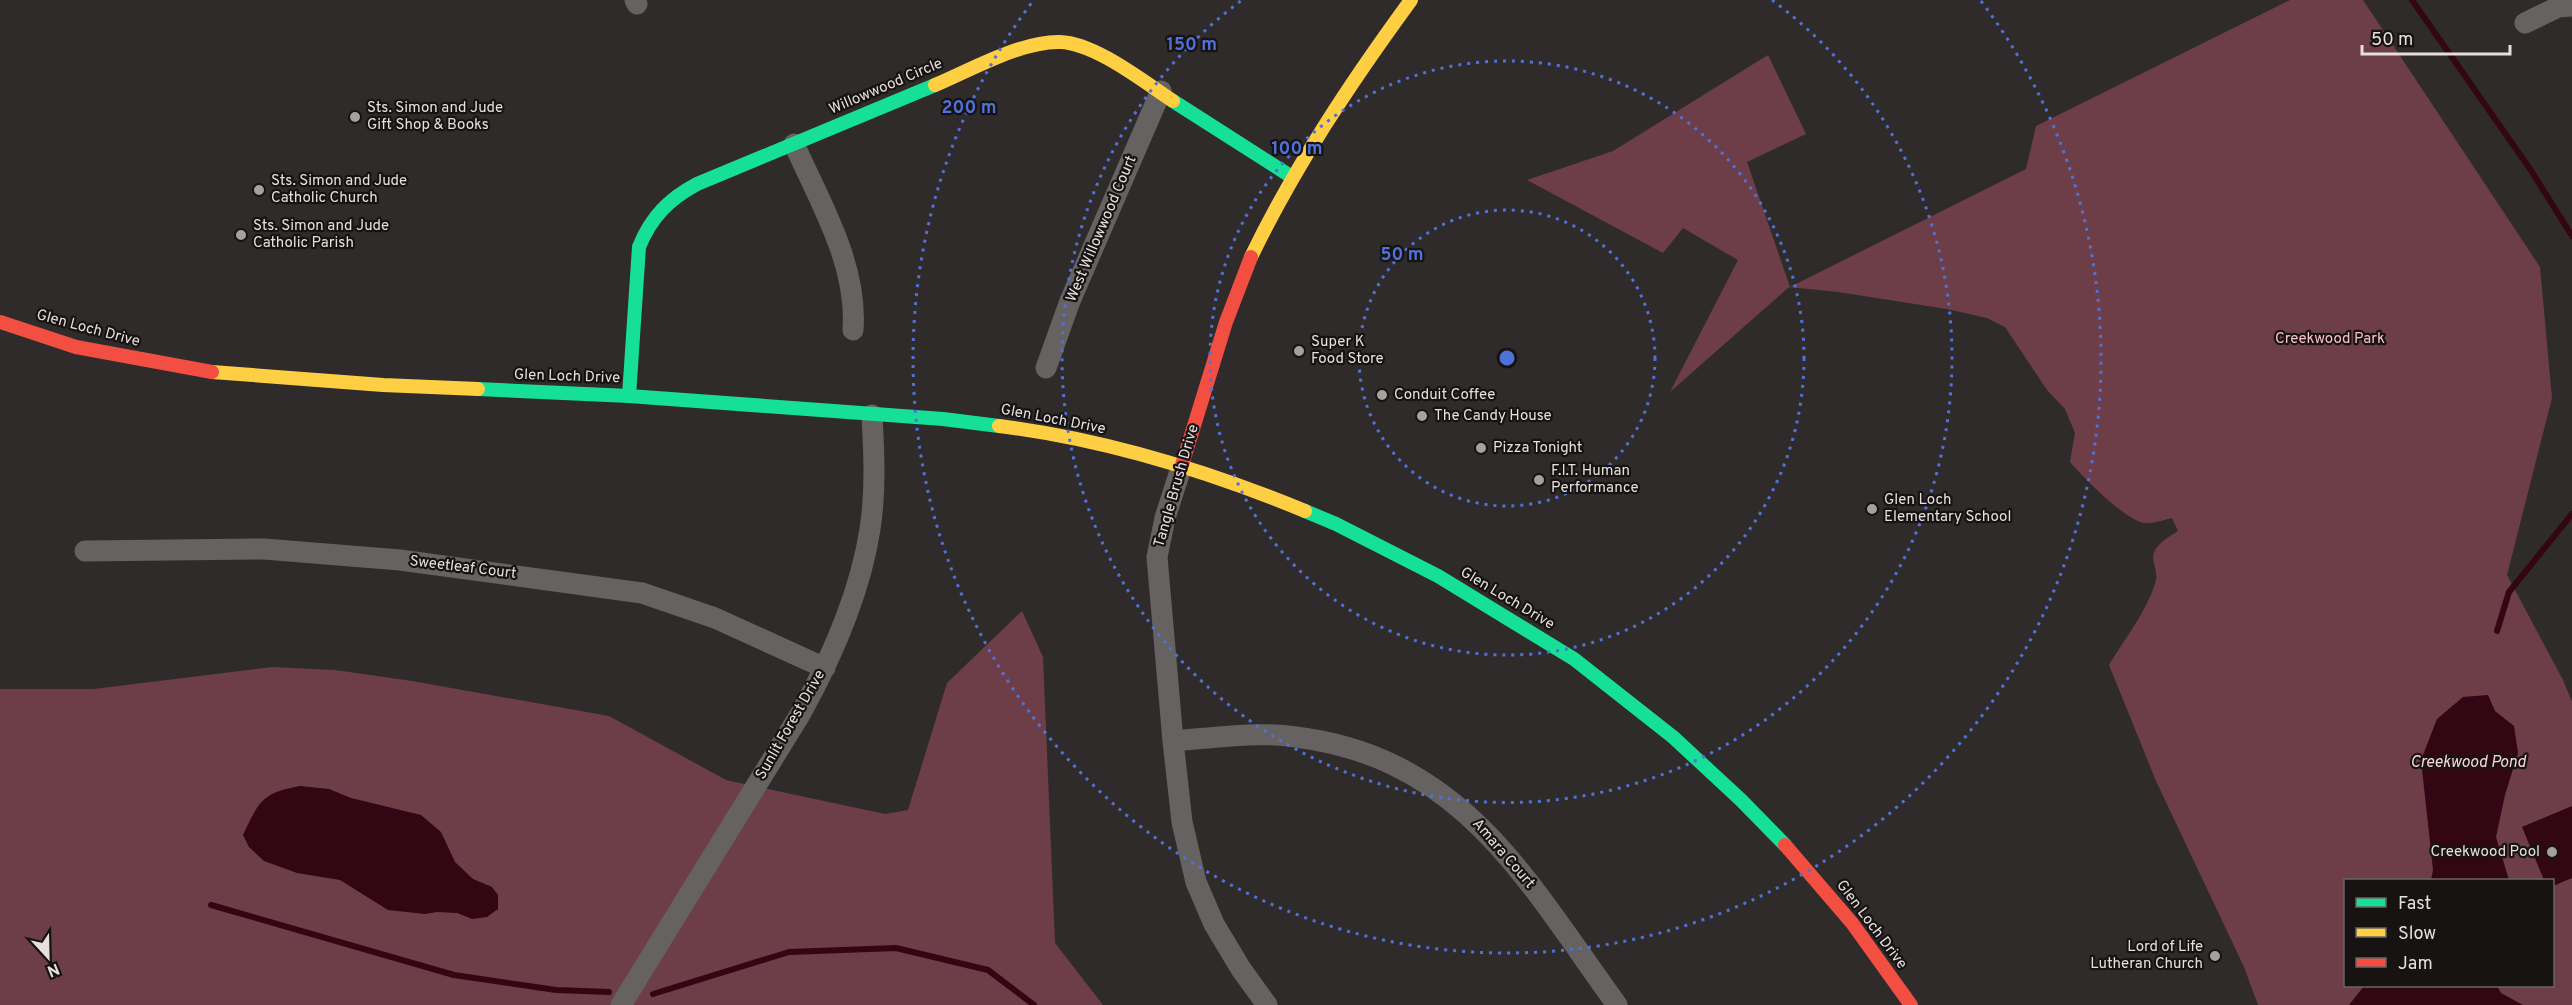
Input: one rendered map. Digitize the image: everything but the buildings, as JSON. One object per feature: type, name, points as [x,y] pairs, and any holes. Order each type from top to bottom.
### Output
[{"type":"street","name":"Tangle Brush Drive","points":[[1267,1005],[1241,969],[1214,924],[1196,882],[1182,822],[1157,557],[1165,518],[1233,301],[1269,221],[1292,177],[1411,0]]},
{"type":"street","points":[[2525,23],[2558,7],[2572,6]]},
{"type":"street","name":"Willowwood Circle","points":[[629,396],[639,247],[646,227],[673,196],[696,184],[1025,47],[1061,42],[1098,53],[1161,91],[1292,177]]},
{"type":"street","name":"West Willowwood Court","points":[[1046,368],[1070,301],[1161,91]]},
{"type":"street","points":[[794,144],[846,266],[854,309],[853,330]]},
{"type":"street","name":"Glen Loch Drive","points":[[0,322],[76,346],[211,372],[384,385],[629,396],[1015,428],[1079,440],[1258,492],[1336,524],[1438,576],[1574,659],[1673,737],[1741,800],[1784,844],[1852,923],[1911,1005]]},
{"type":"street","name":"Sunlit Forest Drive","points":[[621,1005],[801,713],[825,668],[858,579],[870,530],[875,470],[872,415]]},
{"type":"street","name":"Sweetleaf Court","points":[[85,551],[264,549],[400,560],[631,591],[715,618],[825,668]]},
{"type":"street","name":"Amara Court","points":[[1173,741],[1248,735],[1294,736],[1342,745],[1392,764],[1428,783],[1462,808],[1491,836],[1522,874],[1617,1005]]},
{"type":"green space","name":"Creekwood Park","points":[[2290,0],[2363,0],[2540,267],[2552,398],[2507,575],[2563,680],[2572,702],[2572,1005],[2258,1005],[2244,967],[2156,781],[2109,665],[2153,591],[2156,580],[2154,552],[2161,543],[2178,531],[2172,518],[2144,523],[2126,514],[2104,497],[2070,462],[2075,433],[2065,409],[2047,390],[2005,327],[1987,318],[1947,309],[1838,292],[1789,287],[1670,392],[1738,260],[1683,228],[1663,253],[1527,180],[1613,151],[1768,55],[1806,134],[1747,162],[1790,287],[2026,169],[2036,126]]},
{"type":"green space","points":[[1022,611],[1043,657],[1055,943],[1103,1005],[0,1005],[0,689],[94,689],[273,667],[335,670],[412,681],[609,716],[726,780],[885,814],[908,810],[947,683]]},
{"type":"water","name":"Creekwood Pond","points":[[2488,695],[2495,711],[2514,726],[2518,753],[2505,795],[2496,837],[2509,879],[2431,879],[2433,870],[2421,760],[2437,719],[2463,697]]},
{"type":"water","points":[[300,786],[329,789],[351,798],[421,815],[441,832],[455,862],[473,879],[492,887],[498,895],[498,909],[487,917],[472,919],[457,913],[425,914],[388,910],[340,880],[297,873],[264,861],[249,847],[243,835],[248,823],[263,800],[277,792]]},
{"type":"water","name":"Creekwood Pool","points":[[2572,806],[2572,878],[2554,886],[2554,879],[2544,879],[2522,827]]},
{"type":"water","points":[[2363,987],[2498,987],[2501,993],[2523,1005],[2349,1005]]},
{"type":"waterway","points":[[2412,0],[2530,169],[2572,236]]},
{"type":"waterway","points":[[2497,631],[2509,592],[2572,514]]},
{"type":"waterway","points":[[211,905],[454,975],[556,990],[609,992]]},
{"type":"waterway","points":[[653,994],[789,952],[896,948],[988,970],[1034,1005]]},
{"type":"traffic: fast","points":[[629,396],[639,247],[649,227],[662,210],[697,184],[935,85]]},
{"type":"traffic: fast","points":[[1173,101],[1292,177]]},
{"type":"traffic: fast","points":[[478,389],[629,396],[943,419],[999,426]]},
{"type":"traffic: fast","points":[[1305,511],[1336,524],[1438,576],[1574,659],[1673,737],[1741,800],[1785,845]]},
{"type":"traffic: slow","points":[[1251,257],[1305,157],[1411,0]]},
{"type":"traffic: slow","points":[[935,85],[1013,51],[1029,46],[1060,42],[1074,44],[1103,56],[1173,101]]},
{"type":"traffic: slow","points":[[212,372],[383,385],[478,389]]},
{"type":"traffic: slow","points":[[999,426],[1077,439],[1155,458],[1268,496],[1305,511]]},
{"type":"traffic: jam","points":[[1181,468],[1226,322],[1251,257]]},
{"type":"traffic: jam","points":[[0,322],[76,347],[212,372]]},
{"type":"traffic: jam","points":[[1785,845],[1852,923],[1911,1005]]},
{"type":"place","name":"Sts. Simon and Jude Gift Shop & Books","points":[[355,117]]},
{"type":"place","name":"Sts. Simon and Jude Catholic Church","points":[[259,190]]},
{"type":"place","name":"Sts. Simon and Jude Catholic Parish","points":[[241,235]]},
{"type":"place","name":"Super K Food Store","points":[[1299,351]]},
{"type":"place","name":"Conduit Coffee","points":[[1382,395]]},
{"type":"place","name":"The Candy House","points":[[1422,416]]},
{"type":"place","name":"Pizza Tonight","points":[[1481,448]]},
{"type":"place","name":"F.I.T. Human Performance","points":[[1539,480]]},
{"type":"place","name":"Glen Loch Elementary School","points":[[1872,509]]},
{"type":"place","name":"Creekwood Pool","points":[[2552,852]]},
{"type":"place","name":"Lord of Life Lutheran Church","points":[[2215,956]]}]
